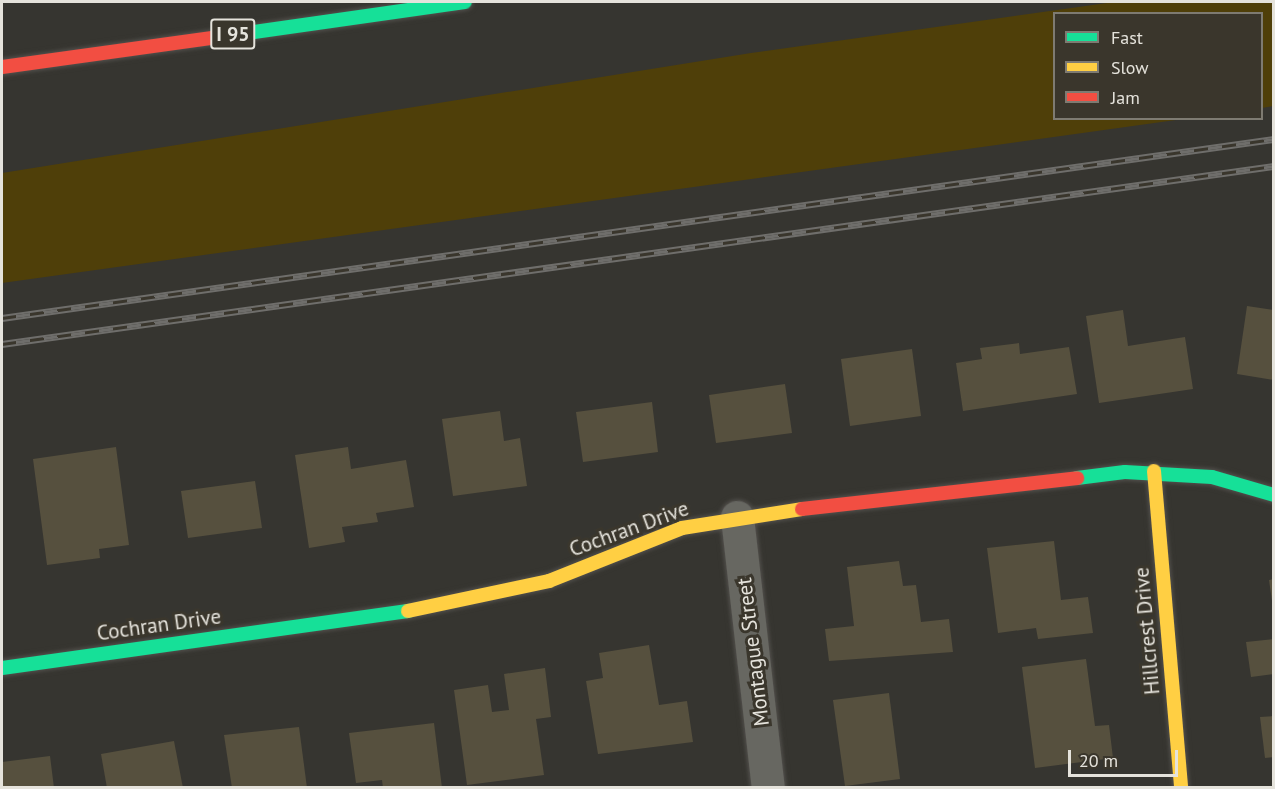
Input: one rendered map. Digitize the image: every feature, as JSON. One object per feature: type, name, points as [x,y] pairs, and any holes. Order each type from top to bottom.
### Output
[{"type":"main road","name":"I 95","points":[[2,67],[465,2]]},
{"type":"main road","name":"Cochran Drive","points":[[2,668],[469,602],[549,581],[682,528],[737,517],[1154,471],[1212,477],[1274,495]]},
{"type":"main road","name":"Hillcrest Drive","points":[[1154,471],[1181,788]]},
{"type":"street","name":"Montague Street","points":[[737,517],[768,788]]},
{"type":"shaded area","points":[[1114,2],[1273,2],[1273,106],[1263,108],[1263,12],[1053,12],[1053,120],[1176,120],[2,283],[2,173],[751,53]]},
{"type":"building","points":[[1247,306],[1274,310],[1274,380],[1237,374]]},
{"type":"building","points":[[1123,310],[1128,346],[1185,337],[1193,389],[1099,403],[1086,316]]},
{"type":"building","points":[[1019,343],[1020,354],[1069,347],[1077,394],[963,411],[956,363],[982,359],[980,348]]},
{"type":"building","points":[[912,349],[921,416],[850,426],[841,359]]},
{"type":"building","points":[[785,384],[792,433],[716,443],[709,395]]},
{"type":"building","points":[[652,402],[658,452],[583,462],[576,412]]},
{"type":"building","points":[[500,411],[504,441],[520,438],[527,486],[453,496],[442,419]]},
{"type":"building","points":[[116,447],[129,545],[99,549],[100,558],[47,565],[33,459]]},
{"type":"building","points":[[348,447],[351,469],[406,460],[414,507],[376,513],[378,522],[342,527],[345,542],[309,548],[295,455]]},
{"type":"building","points":[[255,481],[262,528],[188,538],[181,491]]},
{"type":"building","points":[[1054,541],[1061,600],[1088,597],[1093,633],[1038,639],[1036,628],[998,633],[987,548]]},
{"type":"building","points":[[899,561],[903,586],[916,585],[921,622],[949,619],[953,652],[829,661],[825,629],[854,626],[847,567]]},
{"type":"building","points":[[1274,579],[1274,601],[1272,601],[1269,580]]},
{"type":"building","points":[[1274,639],[1274,674],[1251,677],[1246,642]]},
{"type":"building","points":[[649,645],[659,705],[687,701],[693,742],[598,754],[586,681],[603,678],[599,653]]},
{"type":"building","points":[[1086,659],[1095,726],[1109,725],[1113,758],[1035,768],[1022,667]]},
{"type":"building","points":[[545,668],[551,717],[536,719],[544,775],[467,785],[454,690],[488,685],[492,712],[509,710],[504,674]]},
{"type":"building","points":[[889,693],[900,779],[845,786],[833,700]]},
{"type":"building","points":[[1274,716],[1274,757],[1265,758],[1260,717]]},
{"type":"building","points":[[434,723],[442,788],[383,788],[382,780],[356,783],[349,733]]},
{"type":"building","points":[[299,727],[307,788],[232,788],[224,735]]},
{"type":"building","points":[[174,741],[183,788],[107,788],[101,754]]},
{"type":"building","points":[[50,756],[54,788],[2,788],[2,762]]},
{"type":"railway","points":[[2,318],[1274,139]]},
{"type":"railway","points":[[2,344],[1274,166]]},
{"type":"traffic: fast","points":[[247,33],[465,2]]},
{"type":"traffic: fast","points":[[1077,478],[1125,472],[1212,477],[1274,495]]},
{"type":"traffic: fast","points":[[2,668],[408,611]]},
{"type":"traffic: slow","points":[[1154,471],[1181,788]]},
{"type":"traffic: slow","points":[[408,611],[549,581],[682,528],[802,509]]},
{"type":"traffic: jam","points":[[2,67],[247,33]]},
{"type":"traffic: jam","points":[[802,509],[1077,478]]}]
